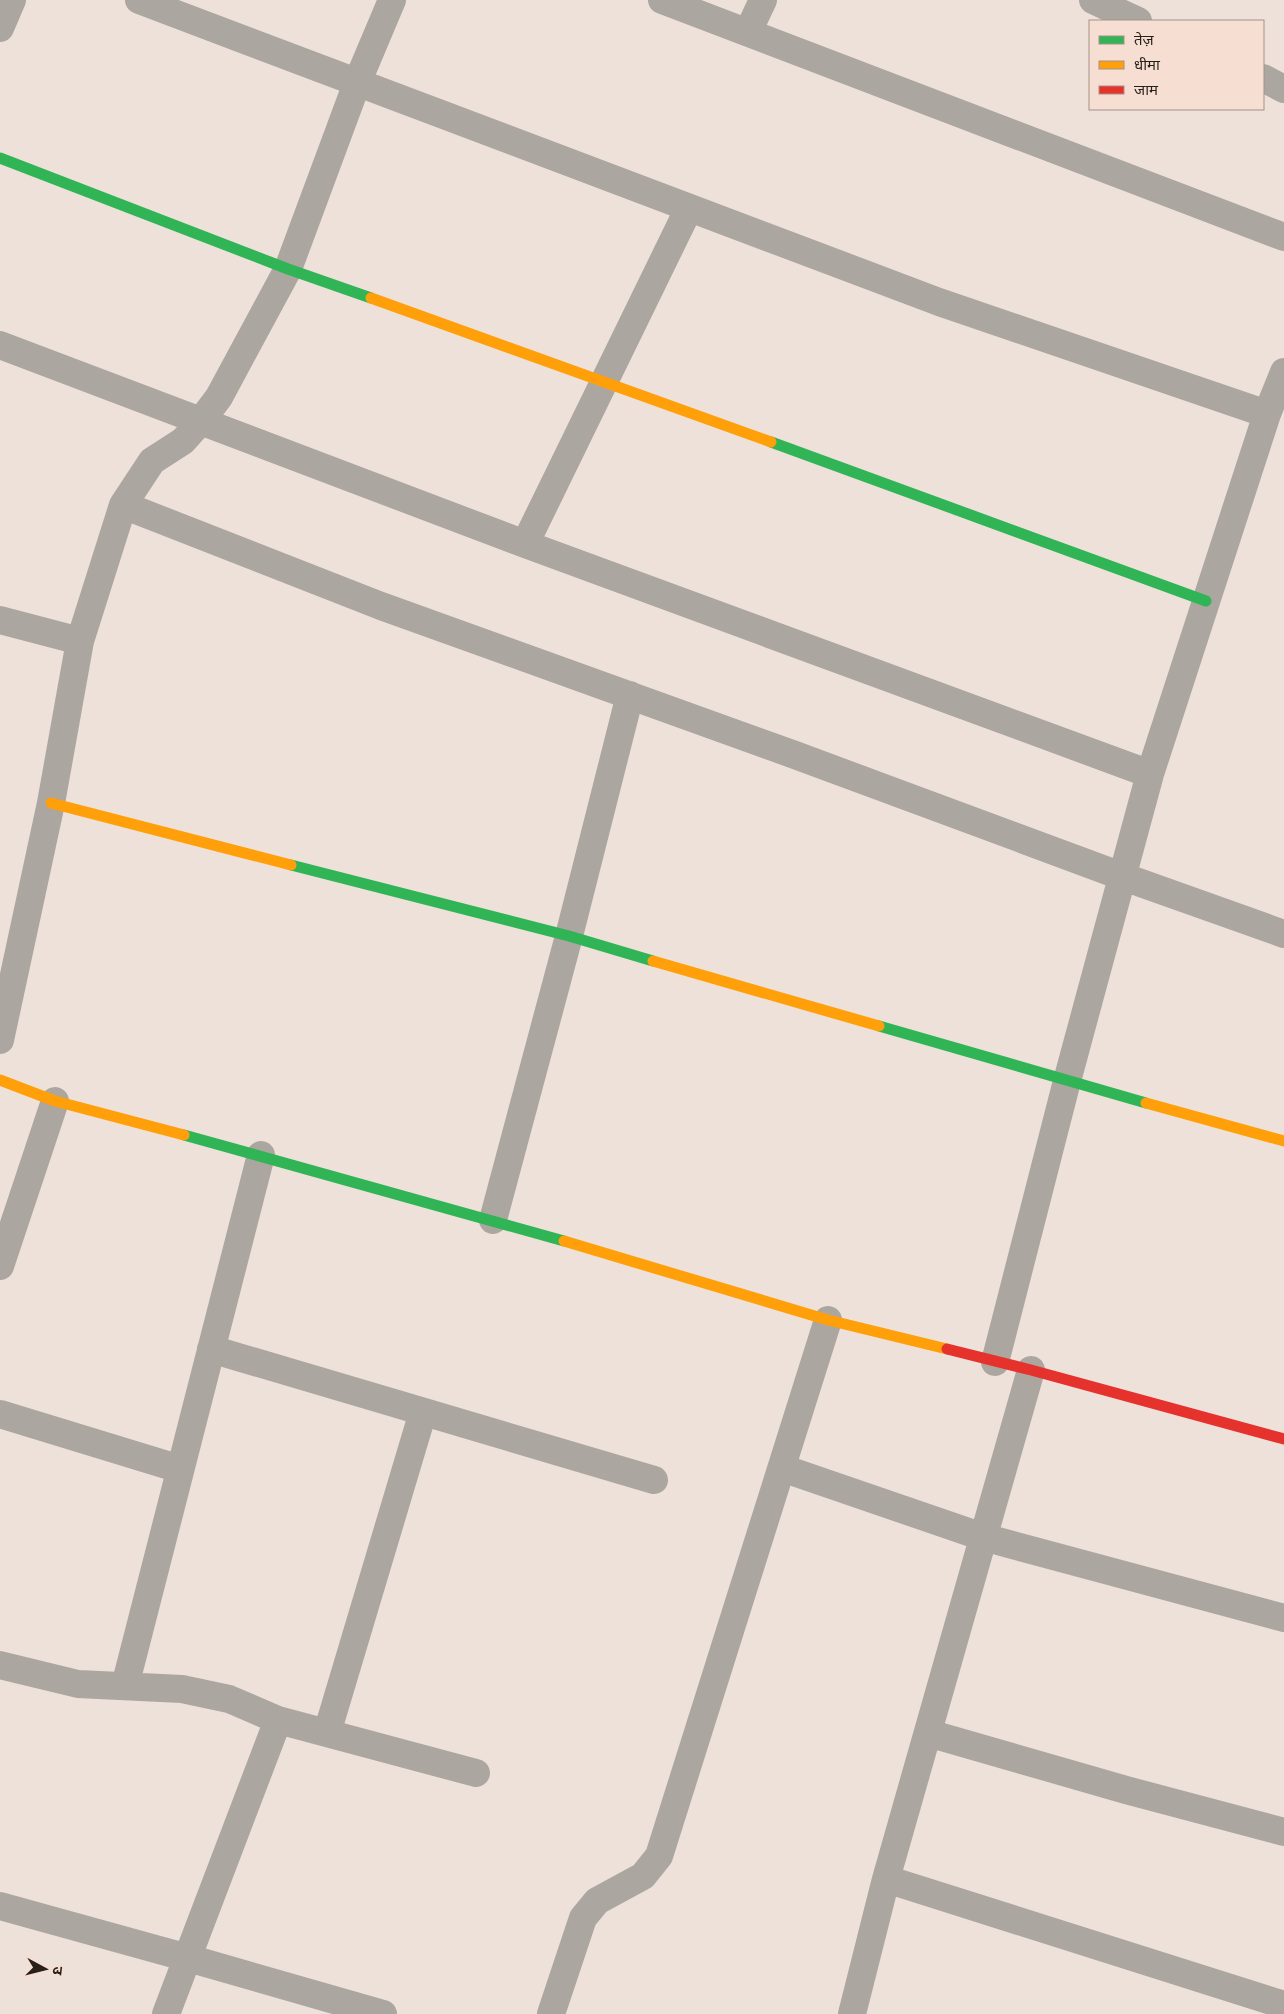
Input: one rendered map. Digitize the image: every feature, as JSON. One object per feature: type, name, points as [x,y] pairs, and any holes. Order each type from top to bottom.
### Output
[{"type":"street","points":[[0,28],[12,0]]},
{"type":"street","points":[[139,0],[939,302],[1267,414]]},
{"type":"street","points":[[0,1040],[51,803],[80,641],[123,505],[152,461],[183,441],[219,397],[288,269],[357,83],[392,0]]},
{"type":"street","points":[[662,0],[1284,237]]},
{"type":"street","points":[[748,32],[763,0]]},
{"type":"street","points":[[1093,0],[1135,13]]},
{"type":"street","points":[[1264,79],[1284,89]]},
{"type":"street","points":[[0,158],[288,269],[605,381],[1206,601]]},
{"type":"street","points":[[524,544],[689,208]]},
{"type":"street","points":[[0,344],[524,544],[1150,774]]},
{"type":"street","points":[[995,1362],[1067,1080],[1124,877],[1150,774],[1267,414],[1284,372]]},
{"type":"street","points":[[123,505],[381,606],[1284,934]]},
{"type":"street","points":[[0,620],[80,641]]},
{"type":"street","points":[[493,1220],[569,936],[630,695]]},
{"type":"street","points":[[51,803],[569,936],[1284,1141]]},
{"type":"street","points":[[0,1080],[55,1101],[261,1155],[493,1220],[828,1320],[1031,1370],[1284,1439]]},
{"type":"street","points":[[0,1266],[55,1101]]},
{"type":"street","points":[[124,1686],[261,1155]]},
{"type":"street","points":[[551,2014],[583,1918],[597,1901],[643,1876],[659,1856],[828,1320]]},
{"type":"street","points":[[211,1349],[654,1480]]},
{"type":"street","points":[[852,2014],[886,1879],[1031,1370]]},
{"type":"street","points":[[327,1732],[423,1412]]},
{"type":"street","points":[[0,1414],[180,1469]]},
{"type":"street","points":[[782,1468],[983,1537],[1284,1618]]},
{"type":"street","points":[[0,1665],[78,1684],[182,1689],[229,1699],[278,1720],[476,1773]]},
{"type":"street","points":[[166,2014],[278,1720]]},
{"type":"street","points":[[928,1733],[1126,1790],[1284,1832]]},
{"type":"street","points":[[886,1879],[1284,2005]]},
{"type":"street","points":[[0,1906],[383,2014]]},
{"type":"traffic: fast","points":[[0,158],[288,269],[371,298]]},
{"type":"traffic: fast","points":[[771,442],[1206,601]]},
{"type":"traffic: fast","points":[[291,865],[569,936],[653,961]]},
{"type":"traffic: fast","points":[[879,1026],[1146,1103]]},
{"type":"traffic: fast","points":[[184,1135],[564,1241]]},
{"type":"traffic: slow","points":[[371,298],[771,442]]},
{"type":"traffic: slow","points":[[51,803],[291,865]]},
{"type":"traffic: slow","points":[[653,961],[879,1026]]},
{"type":"traffic: slow","points":[[0,1080],[55,1101],[184,1135]]},
{"type":"traffic: slow","points":[[1146,1103],[1284,1141]]},
{"type":"traffic: slow","points":[[564,1241],[828,1320],[947,1349]]},
{"type":"traffic: jam","points":[[947,1349],[1284,1439]]}]
